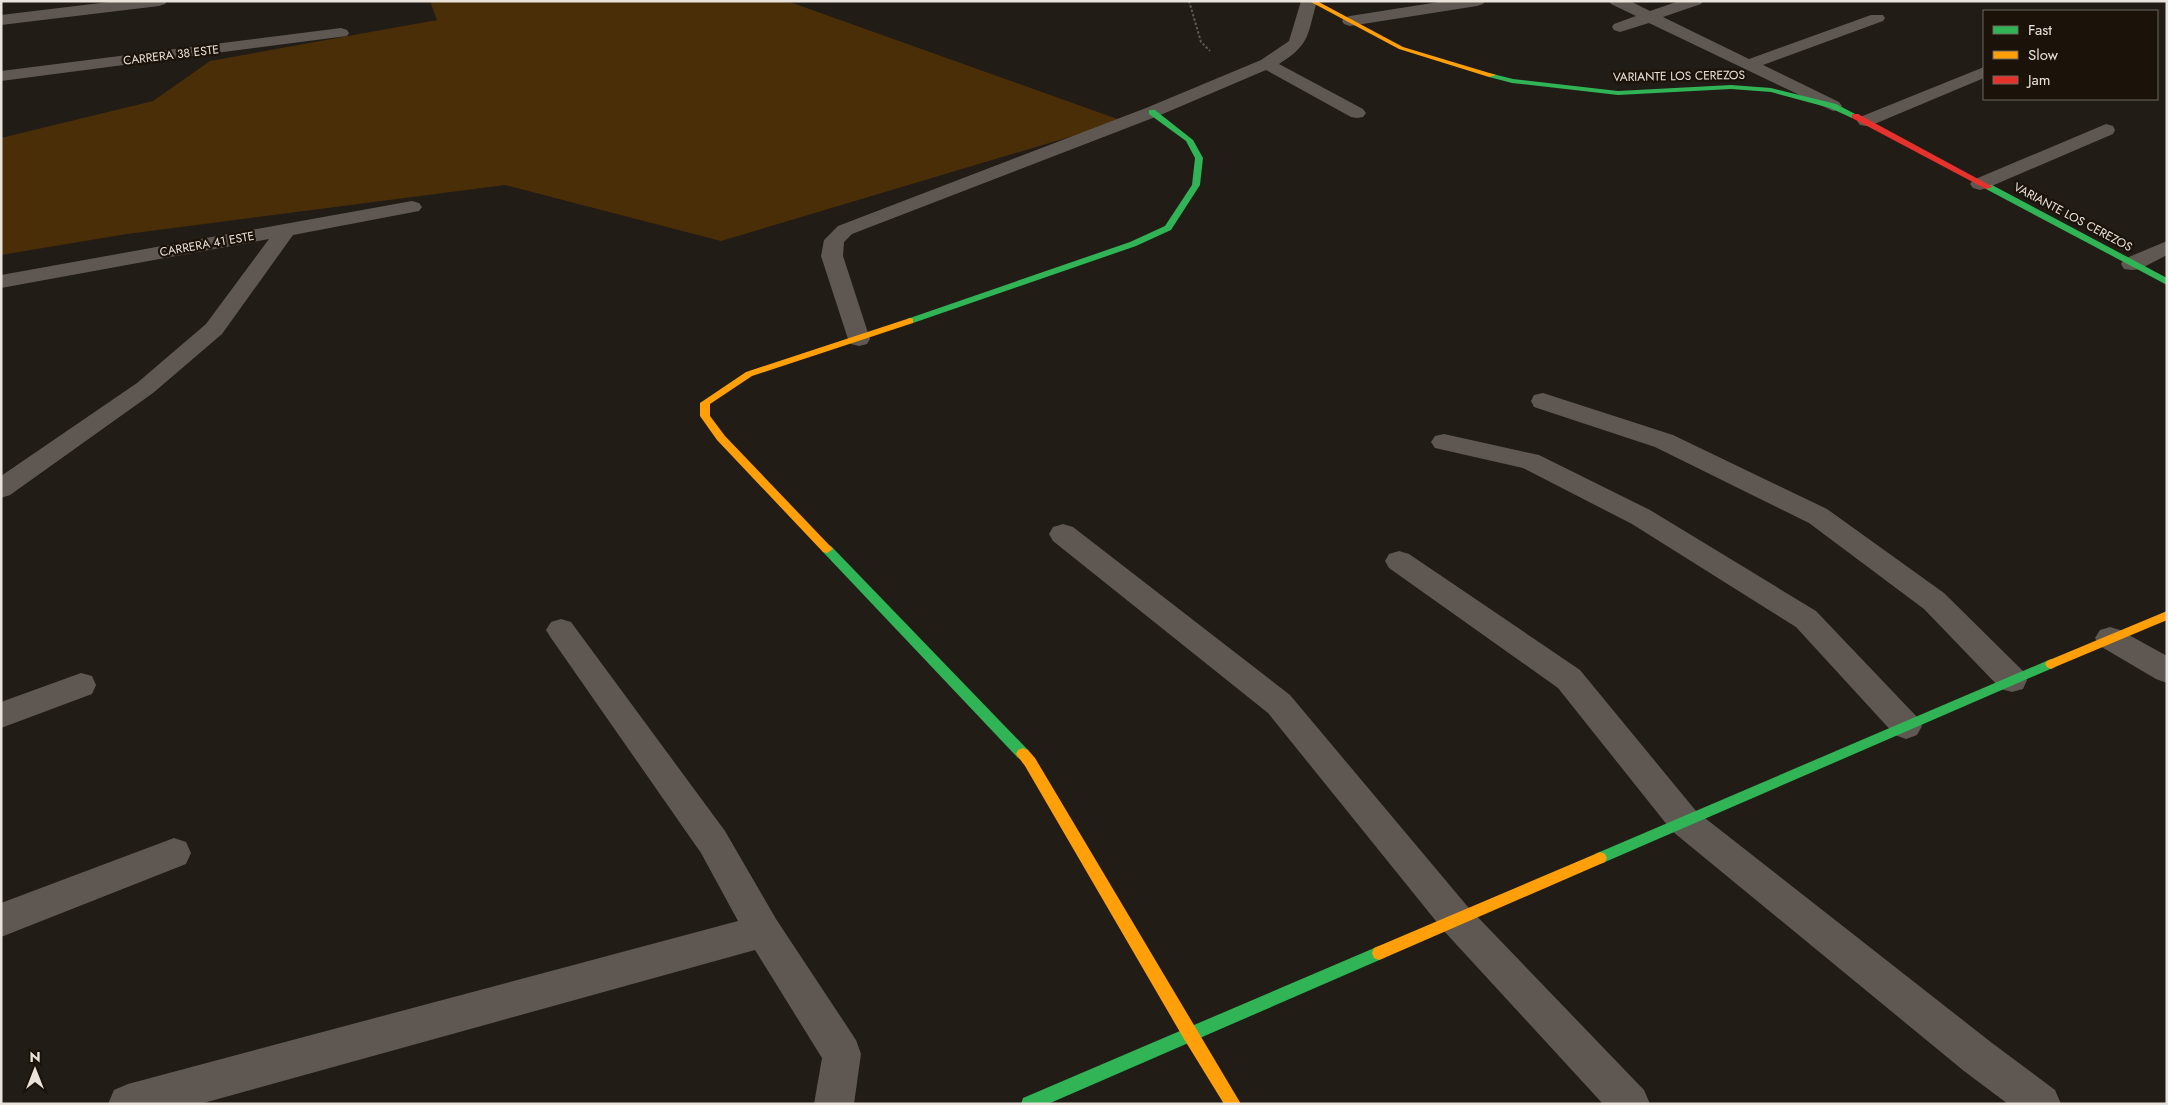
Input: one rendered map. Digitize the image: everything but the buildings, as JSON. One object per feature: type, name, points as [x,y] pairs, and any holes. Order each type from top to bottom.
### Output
[{"type":"street","points":[[1,20],[159,1]]},
{"type":"street","points":[[860,339],[832,256],[834,240],[845,230],[1152,112],[1267,64],[1298,42],[1310,1]]},
{"type":"street","name":"VARIANTE LOS CEREZOS","points":[[1310,1],[1401,48],[1512,81],[1618,93],[1731,87],[1771,90],[1833,106],[1866,121],[1980,184],[2167,282]]},
{"type":"street","points":[[1350,21],[1477,1]]},
{"type":"street","points":[[1617,1],[1648,18],[1833,106]]},
{"type":"street","points":[[1620,27],[1695,1]]},
{"type":"street","points":[[1747,65],[1877,18]]},
{"type":"street","name":"CARRERA 38 ESTE","points":[[1,76],[341,33]]},
{"type":"street","points":[[1267,64],[1357,114]]},
{"type":"street","points":[[1866,121],[1983,72]]},
{"type":"street","points":[[1152,112],[1189,140],[1199,158],[1196,185],[1168,228],[1133,244],[860,339],[749,374],[704,403],[705,416],[721,438],[1030,762],[1189,1034],[1234,1104]]},
{"type":"street","points":[[1980,184],[2106,130]]},
{"type":"street","name":"CARRERA 41 ESTE","points":[[1,282],[412,207]]},
{"type":"street","points":[[1,489],[145,388],[214,329],[286,230]]},
{"type":"street","points":[[2132,264],[2167,247]]},
{"type":"street","points":[[1543,401],[1664,441],[1818,516],[1934,601],[2012,680]]},
{"type":"street","points":[[1444,442],[1530,461],[1650,522],[1806,619],[1906,726]]},
{"type":"street","points":[[1063,534],[1280,704],[1456,919],[1630,1104]]},
{"type":"street","points":[[1399,561],[1568,679],[1684,821],[1978,1057],[2042,1104]]},
{"type":"street","points":[[1029,1104],[2167,615]]},
{"type":"street","points":[[561,630],[713,842],[762,930],[842,1054],[834,1104]]},
{"type":"street","points":[[2110,638],[2167,671]]},
{"type":"street","points":[[1,715],[81,685]]},
{"type":"street","points":[[1,920],[174,853]]},
{"type":"street","points":[[128,1104],[762,930]]},
{"type":"path","points":[[1189,1],[1201,42],[1234,77]]},
{"type":"shaded area","points":[[430,1],[787,1],[1123,121],[721,241],[505,185],[127,234],[1,255],[1,138],[153,101],[210,61],[437,20]]},
{"type":"traffic: fast","points":[[1492,75],[1512,81],[1618,93],[1731,87],[1771,90],[1833,106],[1855,116]]},
{"type":"traffic: fast","points":[[910,321],[1133,244],[1168,228],[1196,185],[1199,158],[1189,140],[1152,112]]},
{"type":"traffic: fast","points":[[1989,187],[2167,282]]},
{"type":"traffic: fast","points":[[827,549],[1023,754]]},
{"type":"traffic: fast","points":[[1600,858],[2051,664]]},
{"type":"traffic: fast","points":[[1029,1104],[1379,953]]},
{"type":"traffic: slow","points":[[1312,1],[1401,48],[1492,75]]},
{"type":"traffic: slow","points":[[827,549],[721,438],[705,416],[705,403],[749,374],[910,321]]},
{"type":"traffic: slow","points":[[2051,664],[2167,615]]},
{"type":"traffic: slow","points":[[1023,754],[1030,762],[1189,1034],[1233,1104]]},
{"type":"traffic: slow","points":[[1379,953],[1600,858]]},
{"type":"traffic: jam","points":[[1855,116],[1989,187]]}]
